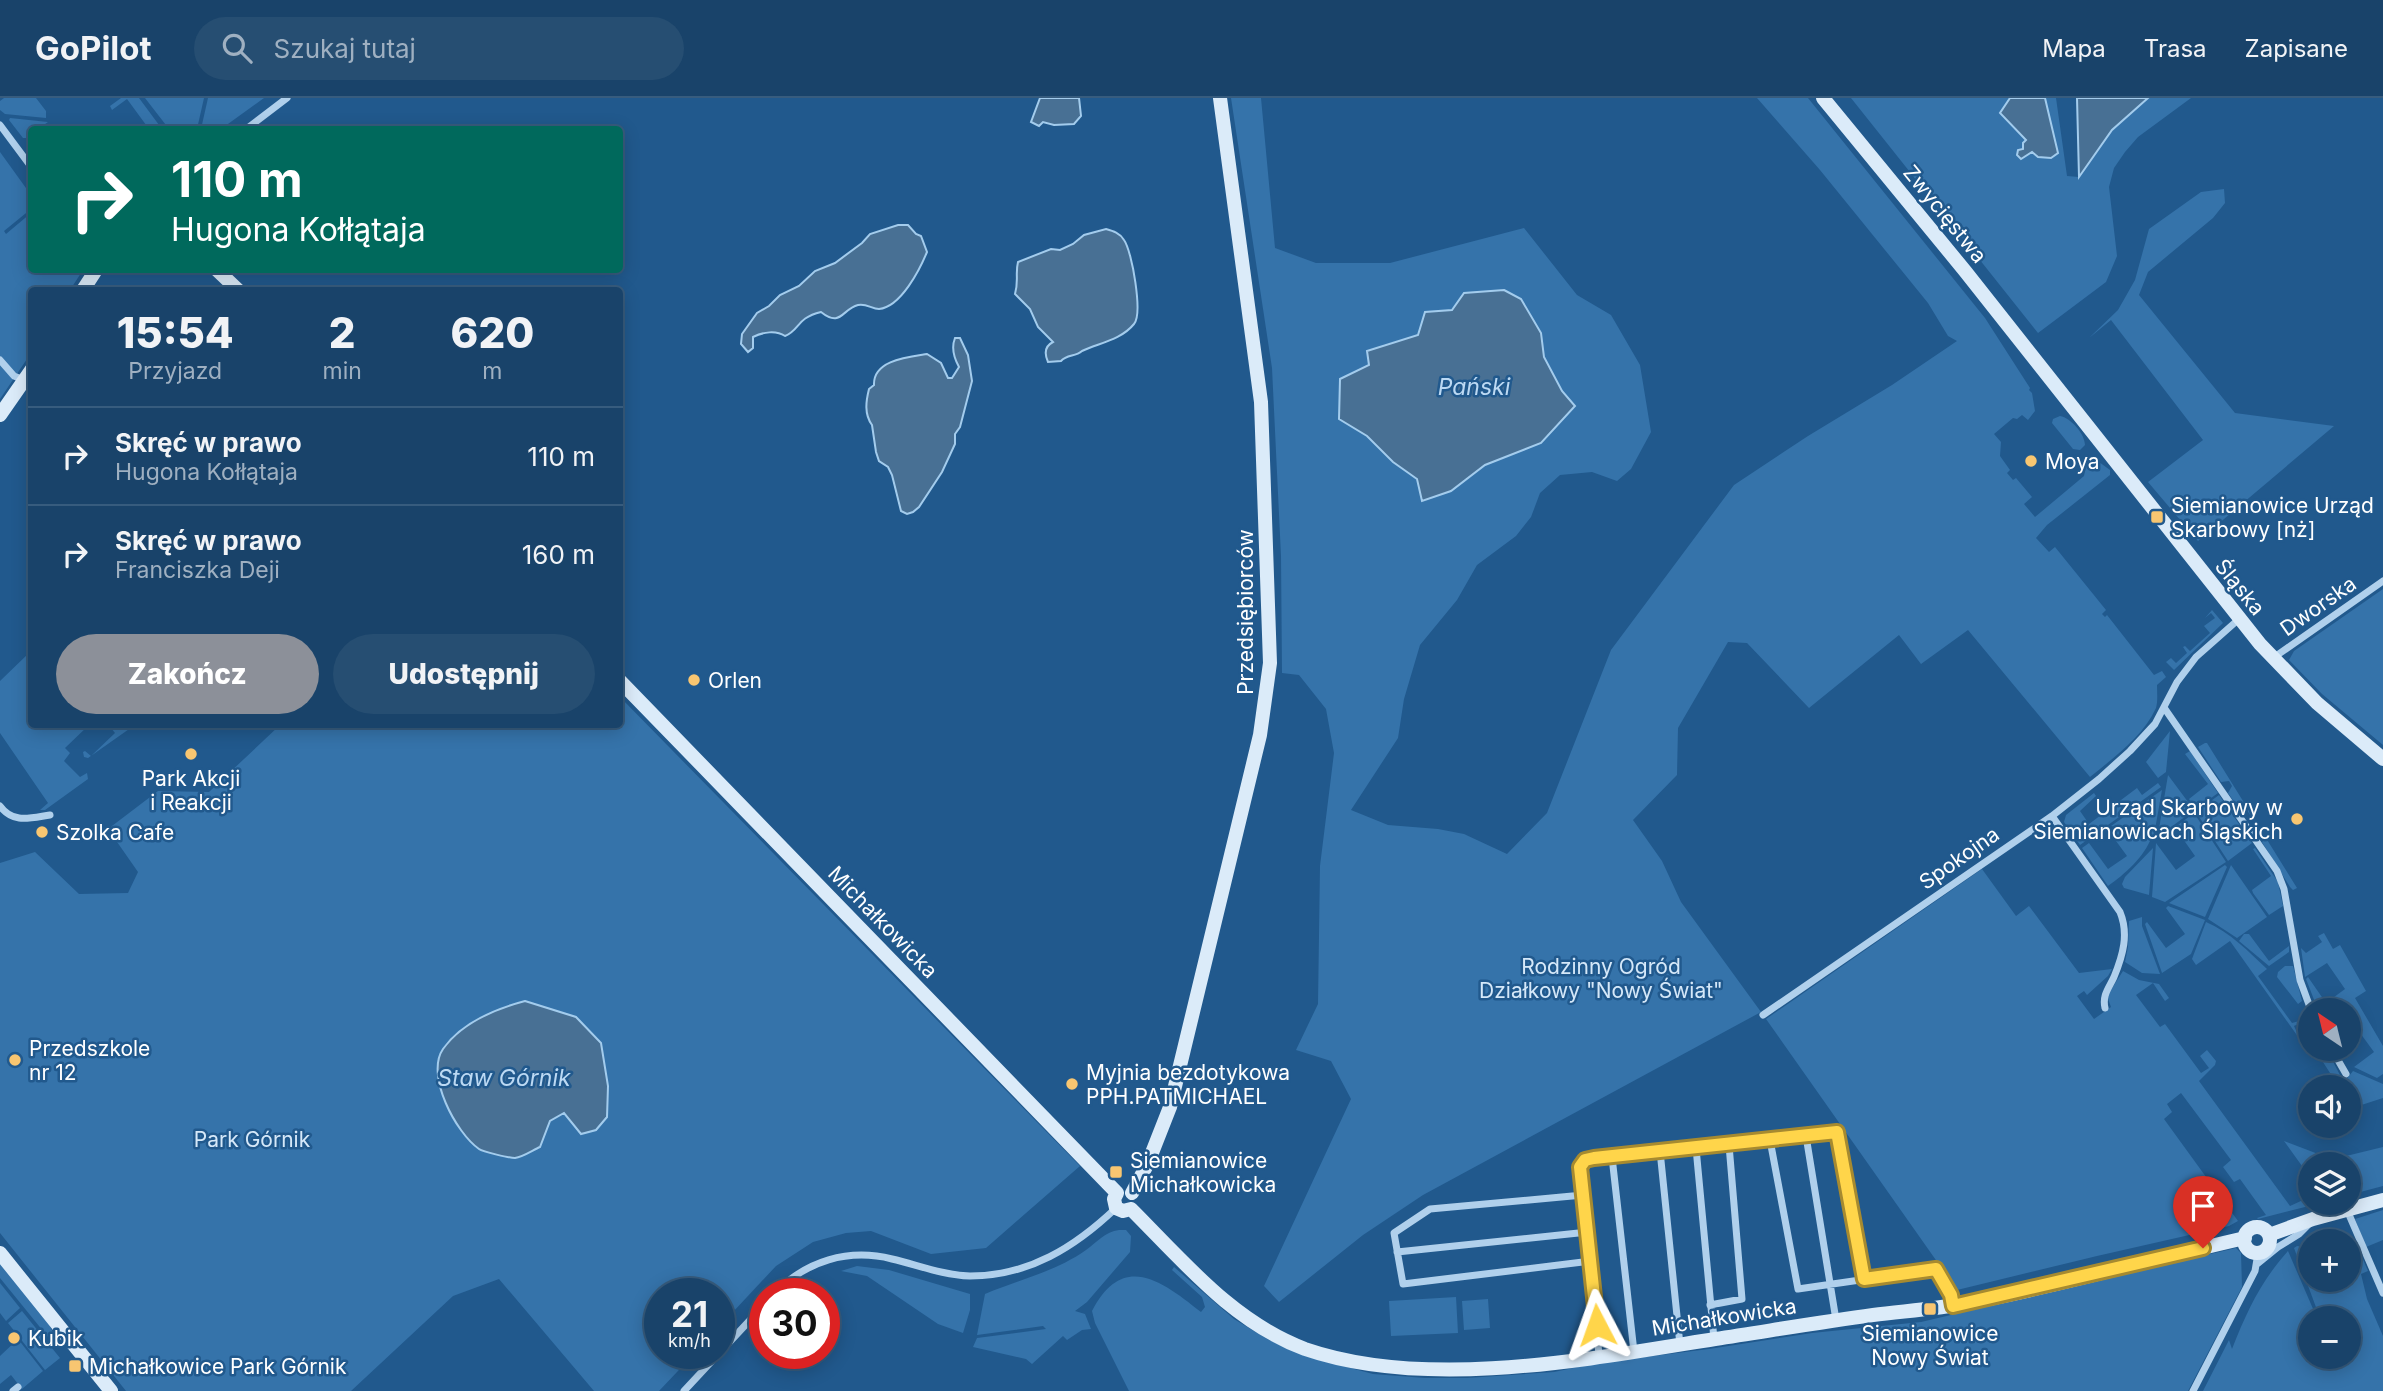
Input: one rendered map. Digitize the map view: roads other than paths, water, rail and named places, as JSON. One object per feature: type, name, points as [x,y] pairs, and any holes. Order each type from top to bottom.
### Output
[{"type":"street","points":[[250,126],[287,98]]},
{"type":"street","name":"Przedsiębiorców","points":[[1124,1201],[1148,1163],[1170,1107],[1260,735],[1269,672],[1270,626],[1261,402],[1220,98]]},
{"type":"street","name":"Zwycięstwa","points":[[1823,98],[2033,357]]},
{"type":"street","points":[[0,125],[28,163]]},
{"type":"street","points":[[220,273],[235,287]]},
{"type":"street","name":"Śląska","points":[[2033,357],[2272,659],[2317,703],[2383,758]]},
{"type":"street","points":[[0,360],[14,376],[28,374]]},
{"type":"street","points":[[0,415],[28,374]]},
{"type":"street","name":"Dworska","points":[[2272,659],[2383,581]]},
{"type":"street","name":"Spokojna","points":[[1763,1015],[2052,816],[2130,751],[2155,724],[2177,682],[2196,657],[2240,618]]},
{"type":"street","name":"Michałkowicka","points":[[623,684],[1199,1277],[1242,1316],[1271,1335],[1308,1351],[1370,1365],[1446,1372],[1500,1370],[1953,1306],[2245,1238]]},
{"type":"street","points":[[2165,709],[2277,871],[2284,889],[2301,980],[2307,998]]},
{"type":"street","points":[[0,806],[6,815],[13,818],[50,815]]},
{"type":"street","points":[[2052,816],[2120,912],[2124,923],[2126,934],[2122,955],[2104,996],[2105,1008]]},
{"type":"street","points":[[2338,1061],[2346,1074]]},
{"type":"street","points":[[1599,1357],[1583,1195],[1581,1164],[1585,1160],[1837,1132],[1864,1279]]},
{"type":"street","points":[[1806,1136],[1836,1321]]},
{"type":"street","points":[[1770,1140],[1798,1289],[1936,1269],[1951,1295],[1953,1306]]},
{"type":"street","points":[[1710,1305],[1742,1299],[1729,1144]]},
{"type":"street","points":[[1696,1148],[1714,1339]]},
{"type":"street","points":[[1660,1151],[1680,1345]]},
{"type":"street","points":[[1612,1157],[1626,1300],[1634,1352]]},
{"type":"street","points":[[1583,1195],[1430,1209],[1394,1233],[1403,1283],[1591,1261]]},
{"type":"street","points":[[2361,1206],[2383,1200]]},
{"type":"street","points":[[792,1278],[827,1260],[851,1255],[890,1258],[957,1275],[1008,1272],[1063,1251],[1124,1201]]},
{"type":"street","points":[[2269,1235],[2328,1215]]},
{"type":"street","points":[[2349,1215],[2383,1293]]},
{"type":"street","points":[[2257,1259],[2300,1234],[2313,1219]]},
{"type":"street","points":[[2193,1391],[2257,1259],[2269,1246],[2266,1230],[2257,1227],[2249,1230],[2245,1238],[2249,1250],[2257,1259]]},
{"type":"street","points":[[1397,1252],[1588,1232]]},
{"type":"street","points":[[0,1253],[111,1391]]},
{"type":"street","points":[[684,1391],[749,1321]]},
{"type":"water","points":[[1040,98],[1079,98],[1081,116],[1074,124],[1054,125],[1043,122],[1039,126],[1031,122]]},
{"type":"water","points":[[2010,98],[2045,98],[2058,153],[2051,158],[2038,157],[2032,152],[2021,159],[2017,155],[2026,140],[2000,113]]},
{"type":"water","points":[[2077,98],[2148,98],[2112,130],[2079,177]]},
{"type":"water","points":[[898,225],[908,225],[921,236],[927,252],[909,286],[895,302],[879,309],[858,305],[837,318],[821,312],[807,317],[785,336],[769,332],[753,337],[753,348],[748,352],[741,344],[742,334],[757,313],[780,295],[799,286],[815,271],[835,263],[870,234]]},
{"type":"water","points":[[1106,229],[1122,238],[1130,256],[1137,296],[1134,324],[1110,341],[1061,361],[1048,362],[1046,350],[1053,342],[1038,327],[1030,309],[1015,294],[1018,262],[1051,249],[1060,250],[1084,235]]},
{"type":"water","name":"Pański","points":[[1504,290],[1521,299],[1541,333],[1544,357],[1562,391],[1575,406],[1541,443],[1485,465],[1451,491],[1422,501],[1417,479],[1393,462],[1367,436],[1339,419],[1340,379],[1369,365],[1367,351],[1418,335],[1425,312],[1452,310],[1464,293]]},
{"type":"water","points":[[955,338],[960,338],[968,355],[972,381],[960,427],[942,472],[919,507],[907,514],[901,511],[888,467],[879,461],[876,452],[867,412],[869,389],[874,385],[879,370],[885,365],[927,354],[941,363],[948,378],[952,378],[959,367],[954,353]]},
{"type":"water","name":"Staw Górnik","points":[[525,1001],[576,1017],[601,1043],[608,1086],[607,1117],[596,1130],[581,1134],[564,1113],[550,1121],[540,1147],[515,1158],[479,1149],[461,1130],[440,1088],[438,1060],[443,1049],[469,1024],[502,1008]]},
{"type":"place","name":"Moya","points":[[2031,461]]},
{"type":"place","name":"Siemianowice Urząd Skarbowy [nż]","points":[[2157,517]]},
{"type":"place","name":"Orlen","points":[[694,680]]},
{"type":"place","name":"Park Akcji i Reakcji","points":[[191,754]]},
{"type":"place","name":"Urząd Skarbowy w Siemianowicach Śląskich","points":[[2297,819]]},
{"type":"place","name":"Szolka Cafe","points":[[42,832]]},
{"type":"place","name":"Przedszkole nr 12","points":[[15,1060]]},
{"type":"place","name":"Myjnia bezdotykowa PPH.PATMICHAEL","points":[[1072,1084]]},
{"type":"place","name":"Siemianowice Michałkowicka","points":[[1116,1172]]},
{"type":"place","name":"Siemianowice Nowy Świat","points":[[1930,1309]]},
{"type":"place","name":"Kubik","points":[[14,1338]]},
{"type":"place","name":"Michałkowice Park Górnik","points":[[75,1366]]},
{"type":"park label","name":"Rodzinny Ogród Działkowy \"Nowy Świat\"","points":[[1601,978]]},
{"type":"park label","name":"Park Górnik","points":[[252,1139]]}]
